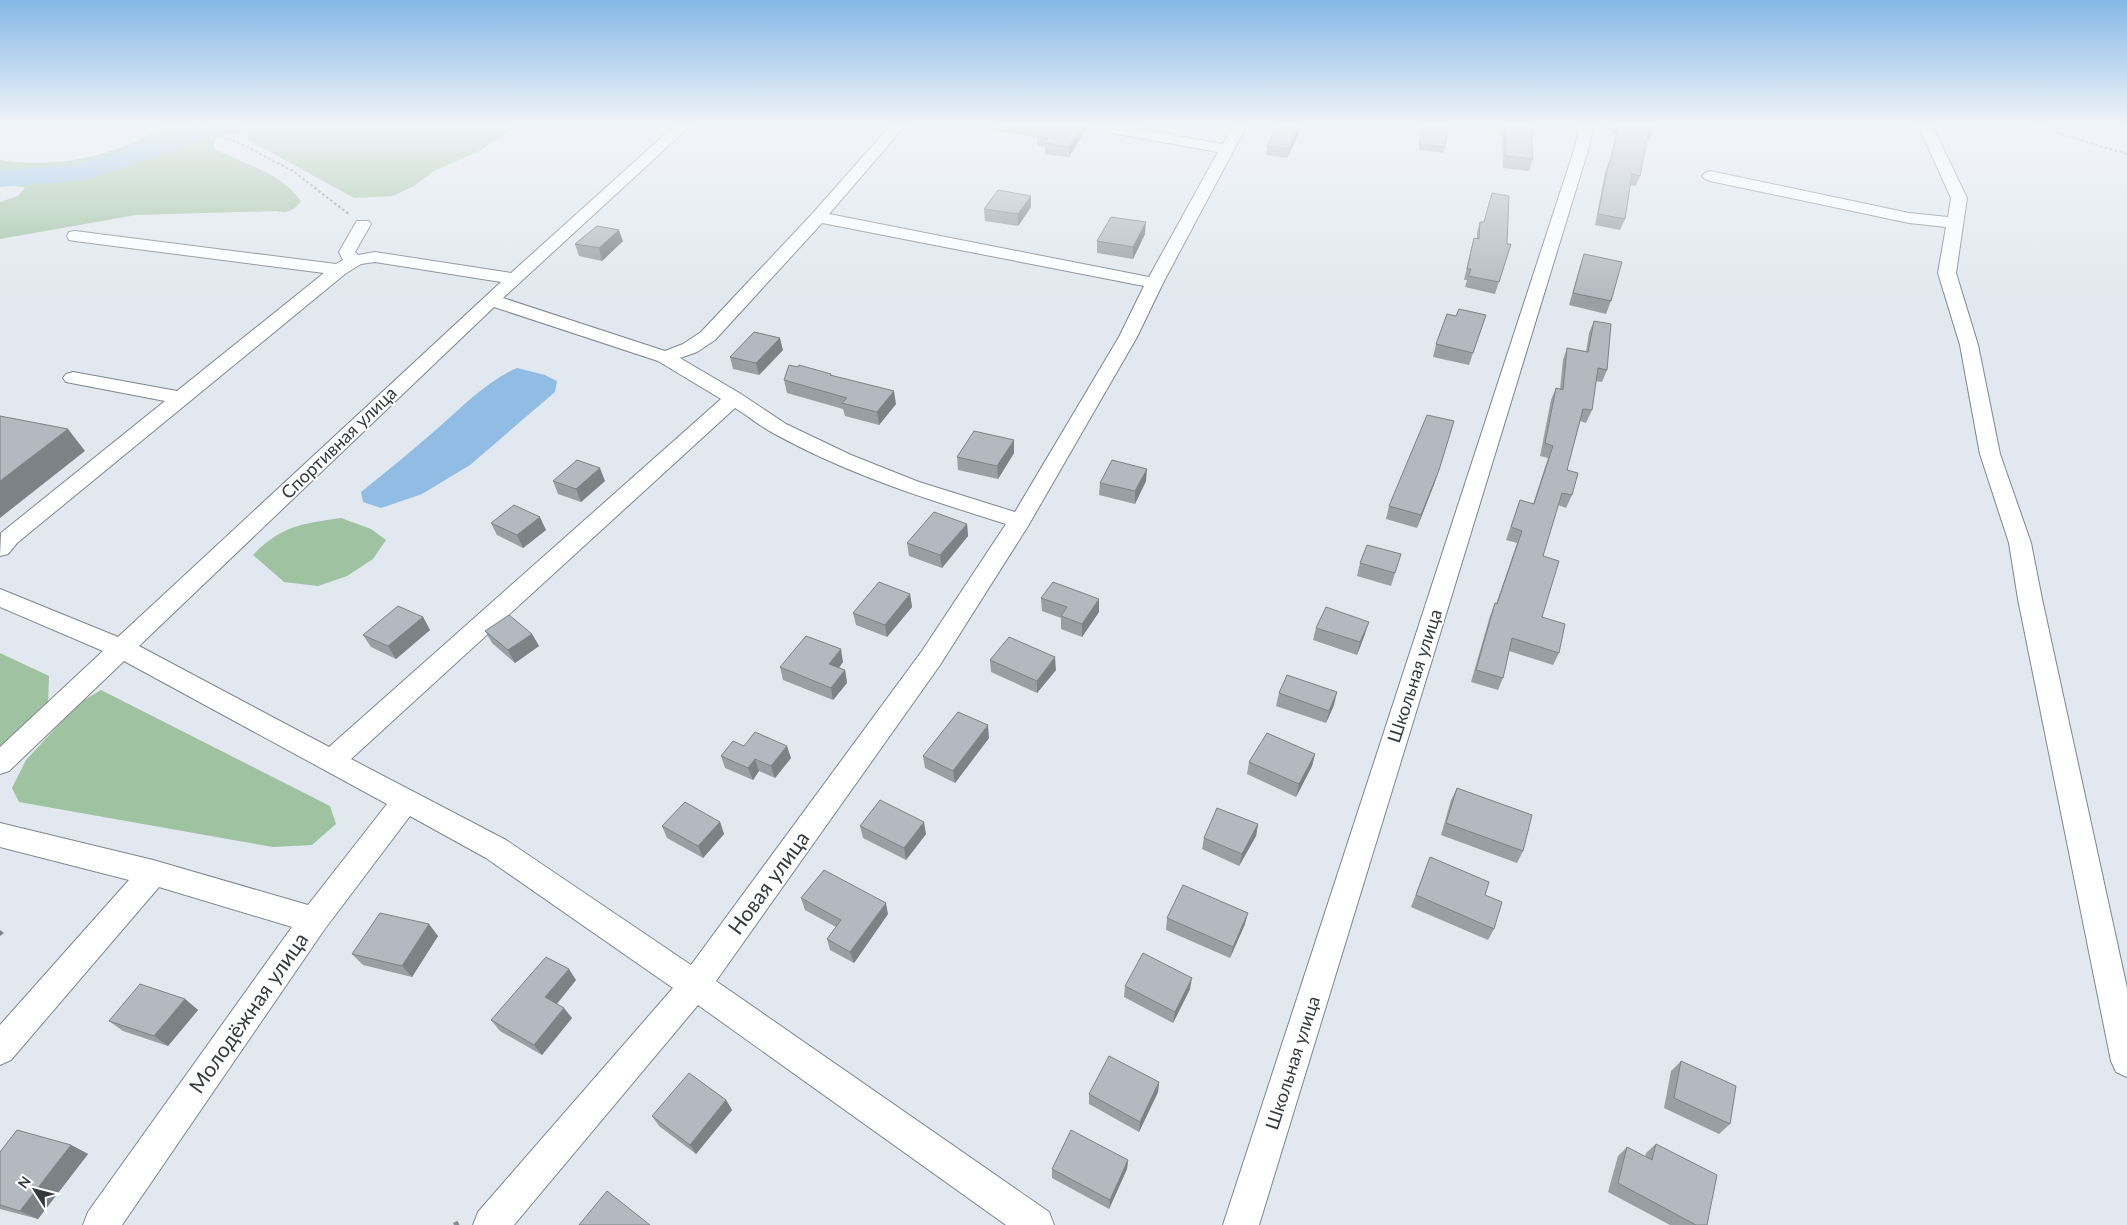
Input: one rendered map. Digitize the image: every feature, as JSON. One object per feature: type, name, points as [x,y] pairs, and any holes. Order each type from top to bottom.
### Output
[{"type":"street","name":"Спортивная улица","points":[[0,763],[491,300],[619,184]]},
{"type":"street","points":[[665,357],[690,348],[708,336],[847,184]]},
{"type":"street","name":"Новая улица","points":[[491,1225],[695,985],[931,658],[1020,521],[1128,337],[1154,283],[1209,184]]},
{"type":"street","name":"Школьная улица","points":[[1241,1225],[1570,184]]},
{"type":"street","points":[[1749,184],[1910,218],[1955,223]]},
{"type":"street","points":[[1953,184],[1959,198],[1948,274],[1969,345],[1990,454],[2020,543],[2030,599],[2127,1061]]},
{"type":"street","points":[[818,217],[1154,283]]},
{"type":"street","points":[[356,260],[349,257],[347,252],[363,224]]},
{"type":"street","points":[[75,236],[339,270]]},
{"type":"street","points":[[0,548],[9,538],[339,270],[356,260],[375,257],[515,279]]},
{"type":"street","points":[[491,300],[665,357],[734,398],[779,428],[844,460],[911,487],[1020,521]]},
{"type":"street","points":[[73,378],[182,398]]},
{"type":"street","points":[[332,760],[734,398]]},
{"type":"street","points":[[0,597],[123,648],[496,849],[695,985],[1036,1225]]},
{"type":"street","points":[[314,920],[406,800]]},
{"type":"street","name":"Молодёжная улица","points":[[0,835],[153,874],[314,920],[101,1225]]},
{"type":"street","points":[[0,1049],[153,874]]},
{"type":"path","points":[[310,184],[363,224]]},
{"type":"green space","points":[[11,184],[285,184],[301,201],[296,207],[287,212],[136,215],[0,239],[0,202],[18,196],[25,188]]},
{"type":"green space","points":[[329,184],[416,184],[393,196],[354,198]]},
{"type":"green space","points":[[341,518],[371,529],[386,540],[373,559],[347,576],[318,586],[284,582],[253,555],[274,537],[283,532],[304,524]]},
{"type":"green space","points":[[0,653],[49,676],[48,705],[0,748]]},
{"type":"green space","points":[[101,690],[330,806],[336,824],[312,845],[273,847],[19,802],[12,788],[26,760],[79,703]]},
{"type":"water","points":[[517,368],[545,375],[557,381],[555,392],[470,465],[422,494],[381,508],[363,502],[361,492],[496,379]]},
{"type":"building","points":[[1604,184],[1630,184],[1625,219],[1598,214]]},
{"type":"building","points":[[998,190],[1031,196],[1018,214],[984,209]]},
{"type":"building","points":[[1492,193],[1509,196],[1507,244],[1511,244],[1499,282],[1468,276],[1471,269],[1467,269],[1474,238],[1479,239],[1480,222],[1484,222]]},
{"type":"building","points":[[1111,217],[1146,222],[1133,247],[1097,241]]},
{"type":"building","points":[[597,226],[619,230],[599,248],[575,244]]},
{"type":"building","points":[[1584,254],[1622,262],[1611,301],[1573,293]]},
{"type":"building","points":[[1459,309],[1486,315],[1473,353],[1436,344],[1447,314],[1456,316]]},
{"type":"building","points":[[1594,321],[1611,324],[1607,370],[1598,368],[1592,410],[1583,409],[1567,470],[1578,473],[1572,495],[1562,493],[1543,556],[1559,561],[1542,617],[1565,624],[1559,653],[1512,638],[1503,678],[1476,670],[1495,603],[1497,604],[1522,531],[1511,527],[1520,500],[1534,504],[1553,446],[1545,443],[1556,388],[1563,390],[1567,348],[1588,352]]},
{"type":"building","points":[[754,332],[780,338],[756,363],[730,357]]},
{"type":"building","points":[[789,365],[798,367],[799,365],[894,391],[877,412],[842,403],[847,398],[784,380]]},
{"type":"building","points":[[1427,415],[1454,421],[1439,470],[1421,515],[1389,506]]},
{"type":"building","points":[[0,416],[68,429],[0,481]]},
{"type":"building","points":[[974,431],[1014,440],[997,466],[957,457]]},
{"type":"building","points":[[577,460],[600,468],[576,489],[553,481]]},
{"type":"building","points":[[1112,460],[1147,469],[1135,491],[1100,483]]},
{"type":"building","points":[[514,505],[540,517],[517,535],[491,523]]},
{"type":"building","points":[[934,512],[967,524],[940,555],[907,543]]},
{"type":"building","points":[[1367,545],[1401,554],[1395,573],[1360,563]]},
{"type":"building","points":[[879,582],[910,594],[885,625],[853,613]]},
{"type":"building","points":[[1053,582],[1099,599],[1082,624],[1061,616],[1067,607],[1041,598]]},
{"type":"building","points":[[398,606],[423,617],[388,646],[363,635]]},
{"type":"building","points":[[1326,607],[1369,622],[1360,642],[1316,628]]},
{"type":"building","points":[[509,615],[532,634],[508,650],[485,631]]},
{"type":"building","points":[[806,636],[841,649],[829,664],[845,670],[831,688],[780,667]]},
{"type":"building","points":[[1009,637],[1055,657],[1037,681],[990,660]]},
{"type":"building","points":[[1287,675],[1337,692],[1329,711],[1279,693]]},
{"type":"building","points":[[958,712],[988,725],[953,771],[923,756]]},
{"type":"building","points":[[755,732],[787,746],[771,766],[755,759],[748,768],[721,756],[733,741],[744,746]]},
{"type":"building","points":[[1267,733],[1315,754],[1299,784],[1249,762]]},
{"type":"building","points":[[1457,788],[1532,815],[1523,851],[1446,823]]},
{"type":"building","points":[[880,800],[924,822],[904,848],[860,826]]},
{"type":"building","points":[[685,802],[720,822],[698,846],[662,826]]},
{"type":"building","points":[[1217,808],[1258,824],[1242,854],[1204,838]]},
{"type":"building","points":[[1430,857],[1489,882],[1485,895],[1502,902],[1494,929],[1416,895]]},
{"type":"building","points":[[824,870],[886,903],[850,952],[827,939],[841,920],[801,898]]},
{"type":"building","points":[[1183,885],[1248,913],[1233,947],[1167,918]]},
{"type":"building","points":[[380,913],[429,924],[402,966],[352,954]]},
{"type":"building","points":[[1143,953],[1192,978],[1175,1012],[1125,986]]},
{"type":"building","points":[[546,957],[569,969],[545,997],[564,1008],[534,1045],[491,1020]]},
{"type":"building","points":[[140,984],[185,999],[154,1036],[109,1021]]},
{"type":"building","points":[[1109,1056],[1159,1082],[1140,1122],[1089,1094]]},
{"type":"building","points":[[1681,1061],[1736,1086],[1730,1124],[1674,1098]]},
{"type":"building","points":[[689,1073],[726,1100],[690,1145],[652,1116]]},
{"type":"building","points":[[17,1130],[71,1145],[20,1211],[0,1205],[0,1152]]},
{"type":"building","points":[[1071,1130],[1128,1160],[1110,1200],[1052,1169]]},
{"type":"building","points":[[1656,1144],[1717,1175],[1707,1225],[1696,1225],[1618,1183],[1627,1147],[1652,1160]]},
{"type":"building","points":[[607,1191],[650,1225],[579,1225]]}]
